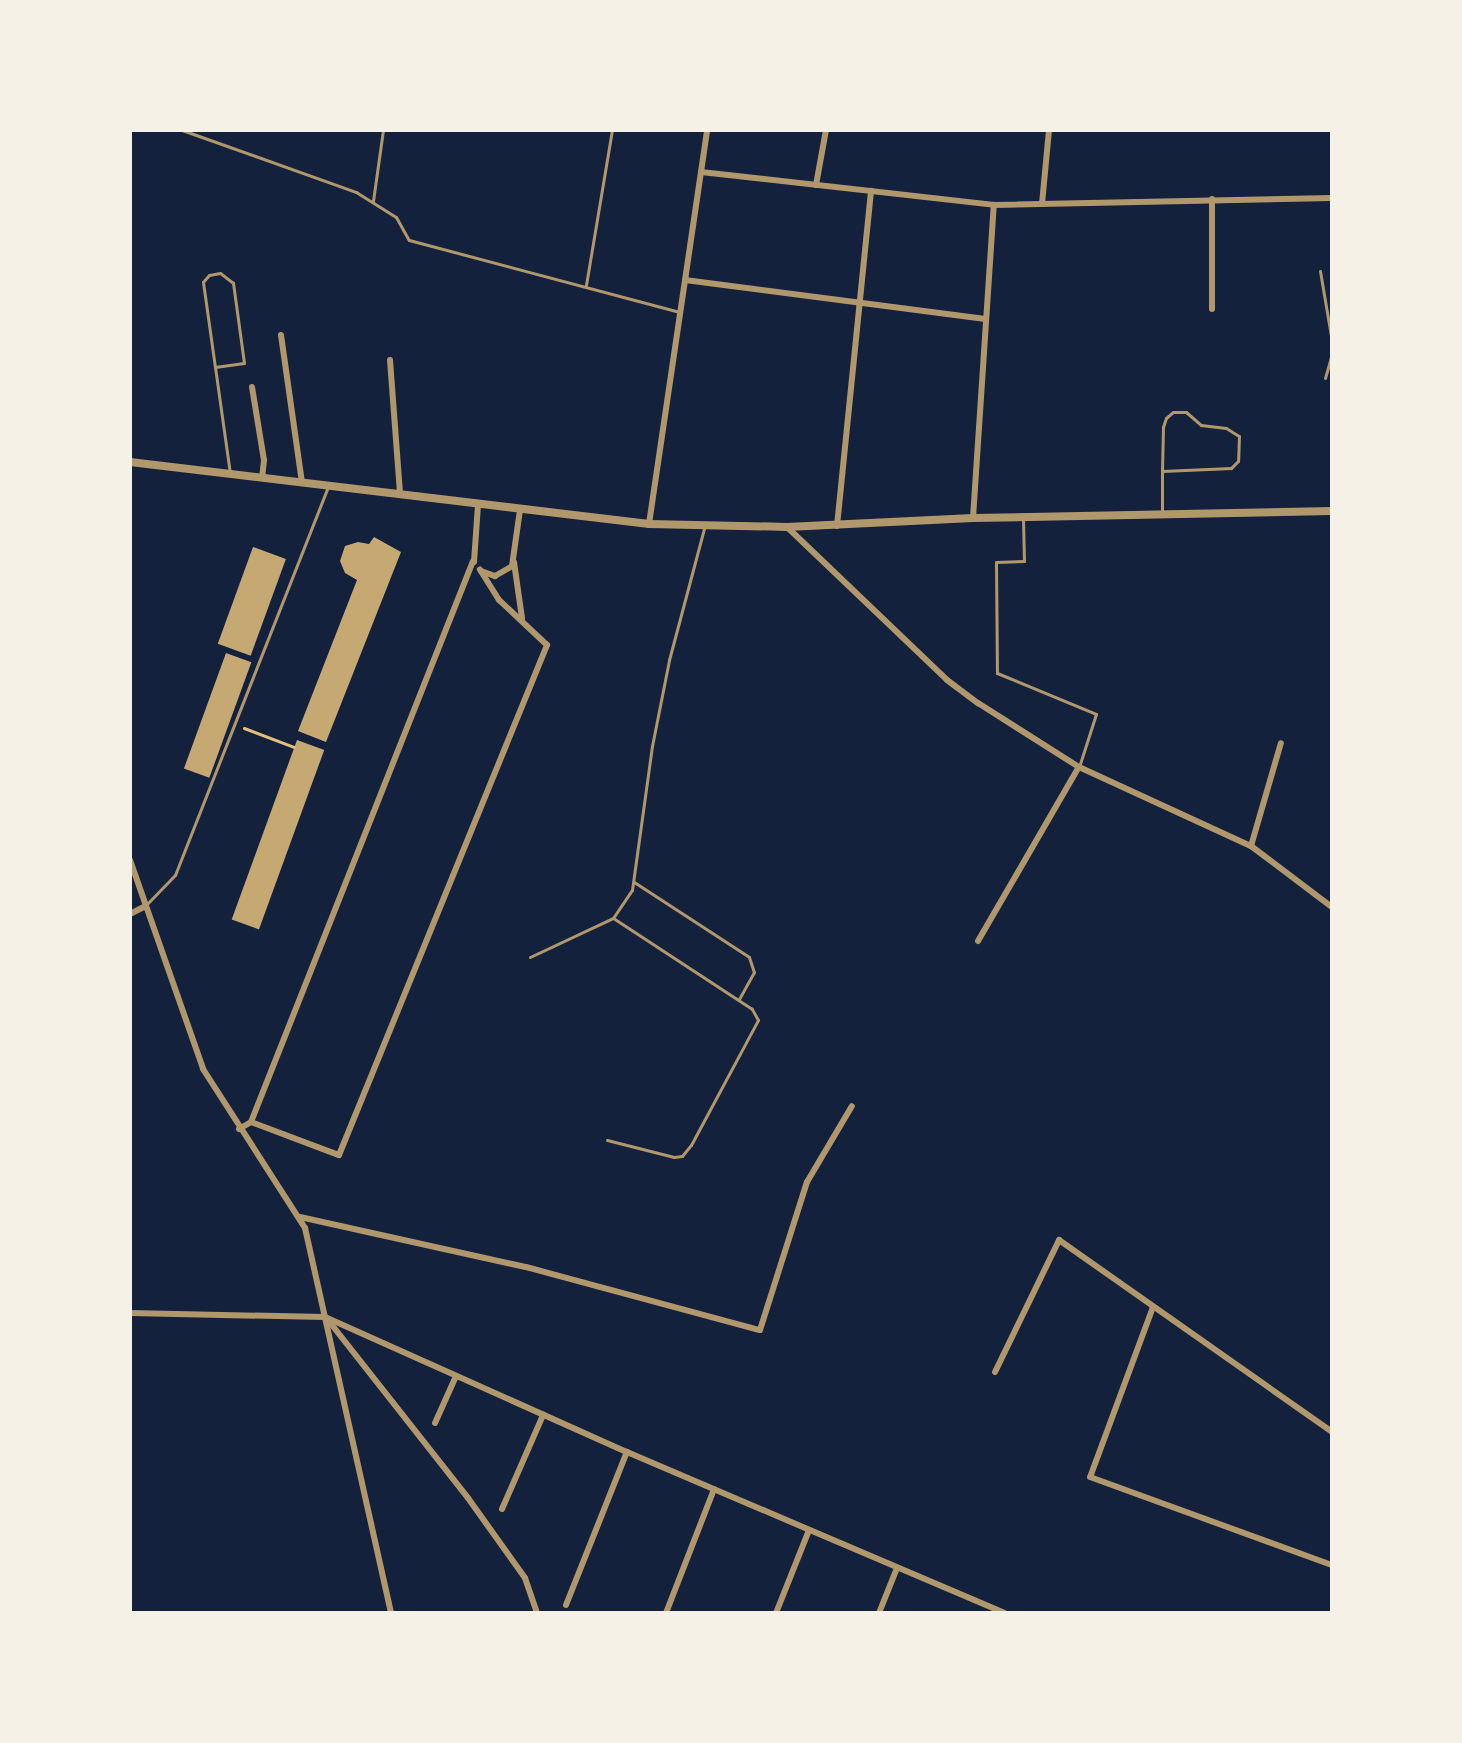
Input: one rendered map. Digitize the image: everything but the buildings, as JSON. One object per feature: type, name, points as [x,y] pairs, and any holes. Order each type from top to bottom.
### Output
[{"type":"street","points":[[649,524],[707,130]]},
{"type":"street","points":[[816,185],[826,130]]},
{"type":"street","points":[[1042,204],[1049,130]]},
{"type":"street","points":[[701,172],[994,205],[1332,198]]},
{"type":"street","points":[[837,526],[871,191]]},
{"type":"street","points":[[1212,199],[1212,309]]},
{"type":"street","points":[[973,518],[994,205]]},
{"type":"street","points":[[685,280],[985,319]]},
{"type":"street","points":[[281,335],[302,483]]},
{"type":"street","points":[[390,360],[400,493]]},
{"type":"street","points":[[252,387],[264,460],[262,478]]},
{"type":"street","points":[[130,462],[649,524],[787,527],[973,518],[1332,511]]},
{"type":"street","points":[[239,1129],[251,1122],[473,561],[478,505]]},
{"type":"street","points":[[520,510],[514,562],[523,622]]},
{"type":"street","points":[[787,527],[947,680],[1079,767],[1251,846],[1332,907]]},
{"type":"street","points":[[251,1122],[339,1155],[547,645],[499,600],[473,561]]},
{"type":"street","points":[[480,570],[490,575],[501,574],[514,562]]},
{"type":"street","points":[[1251,846],[1281,743]]},
{"type":"street","points":[[978,941],[1079,767]]},
{"type":"street","points":[[130,860],[203,1069],[239,1129],[300,1217],[391,1613]]},
{"type":"street","points":[[130,914],[144,907]]},
{"type":"street","points":[[300,1217],[526,1267],[760,1330],[807,1182],[852,1106]]},
{"type":"street","points":[[995,1372],[1059,1240],[1332,1432]]},
{"type":"street","points":[[1153,1307],[1090,1477],[1332,1565]]},
{"type":"street","points":[[130,1313],[325,1317],[627,1452],[992,1611],[1004,1613]]},
{"type":"street","points":[[325,1317],[468,1498],[525,1578],[537,1613]]},
{"type":"street","points":[[435,1423],[456,1376]]},
{"type":"street","points":[[502,1509],[543,1415]]},
{"type":"street","points":[[566,1605],[627,1452]]},
{"type":"street","points":[[666,1613],[714,1489]]},
{"type":"street","points":[[776,1613],[809,1530]]},
{"type":"street","points":[[879,1613],[897,1568]]},
{"type":"lane","points":[[182,130],[373,201],[396,217],[409,240],[680,312]]},
{"type":"lane","points":[[373,201],[383,130]]},
{"type":"lane","points":[[586,285],[612,130]]},
{"type":"lane","points":[[1320,271],[1332,342]]},
{"type":"lane","points":[[215,367],[244,363],[233,283],[220,273],[209,275],[203,282],[230,474]]},
{"type":"lane","points":[[1325,378],[1332,354]]},
{"type":"lane","points":[[1162,471],[1231,468],[1238,461],[1239,436],[1232,429],[1201,425],[1186,412],[1173,412],[1163,427],[1162,471],[1162,515]]},
{"type":"lane","points":[[144,907],[175,875],[328,486]]},
{"type":"lane","points":[[1023,518],[1024,561],[996,562],[997,673],[1096,714],[1079,767]]},
{"type":"lane","points":[[530,957],[613,918],[623,909],[634,882],[654,732],[706,523]]},
{"type":"lane","points":[[634,882],[749,957],[754,972],[739,1000]]},
{"type":"lane","points":[[607,1140],[674,1157],[687,1151],[756,1027],[756,1014],[739,1000],[613,918]]},
{"type":"path","points":[[235,725],[294,747]]}]
